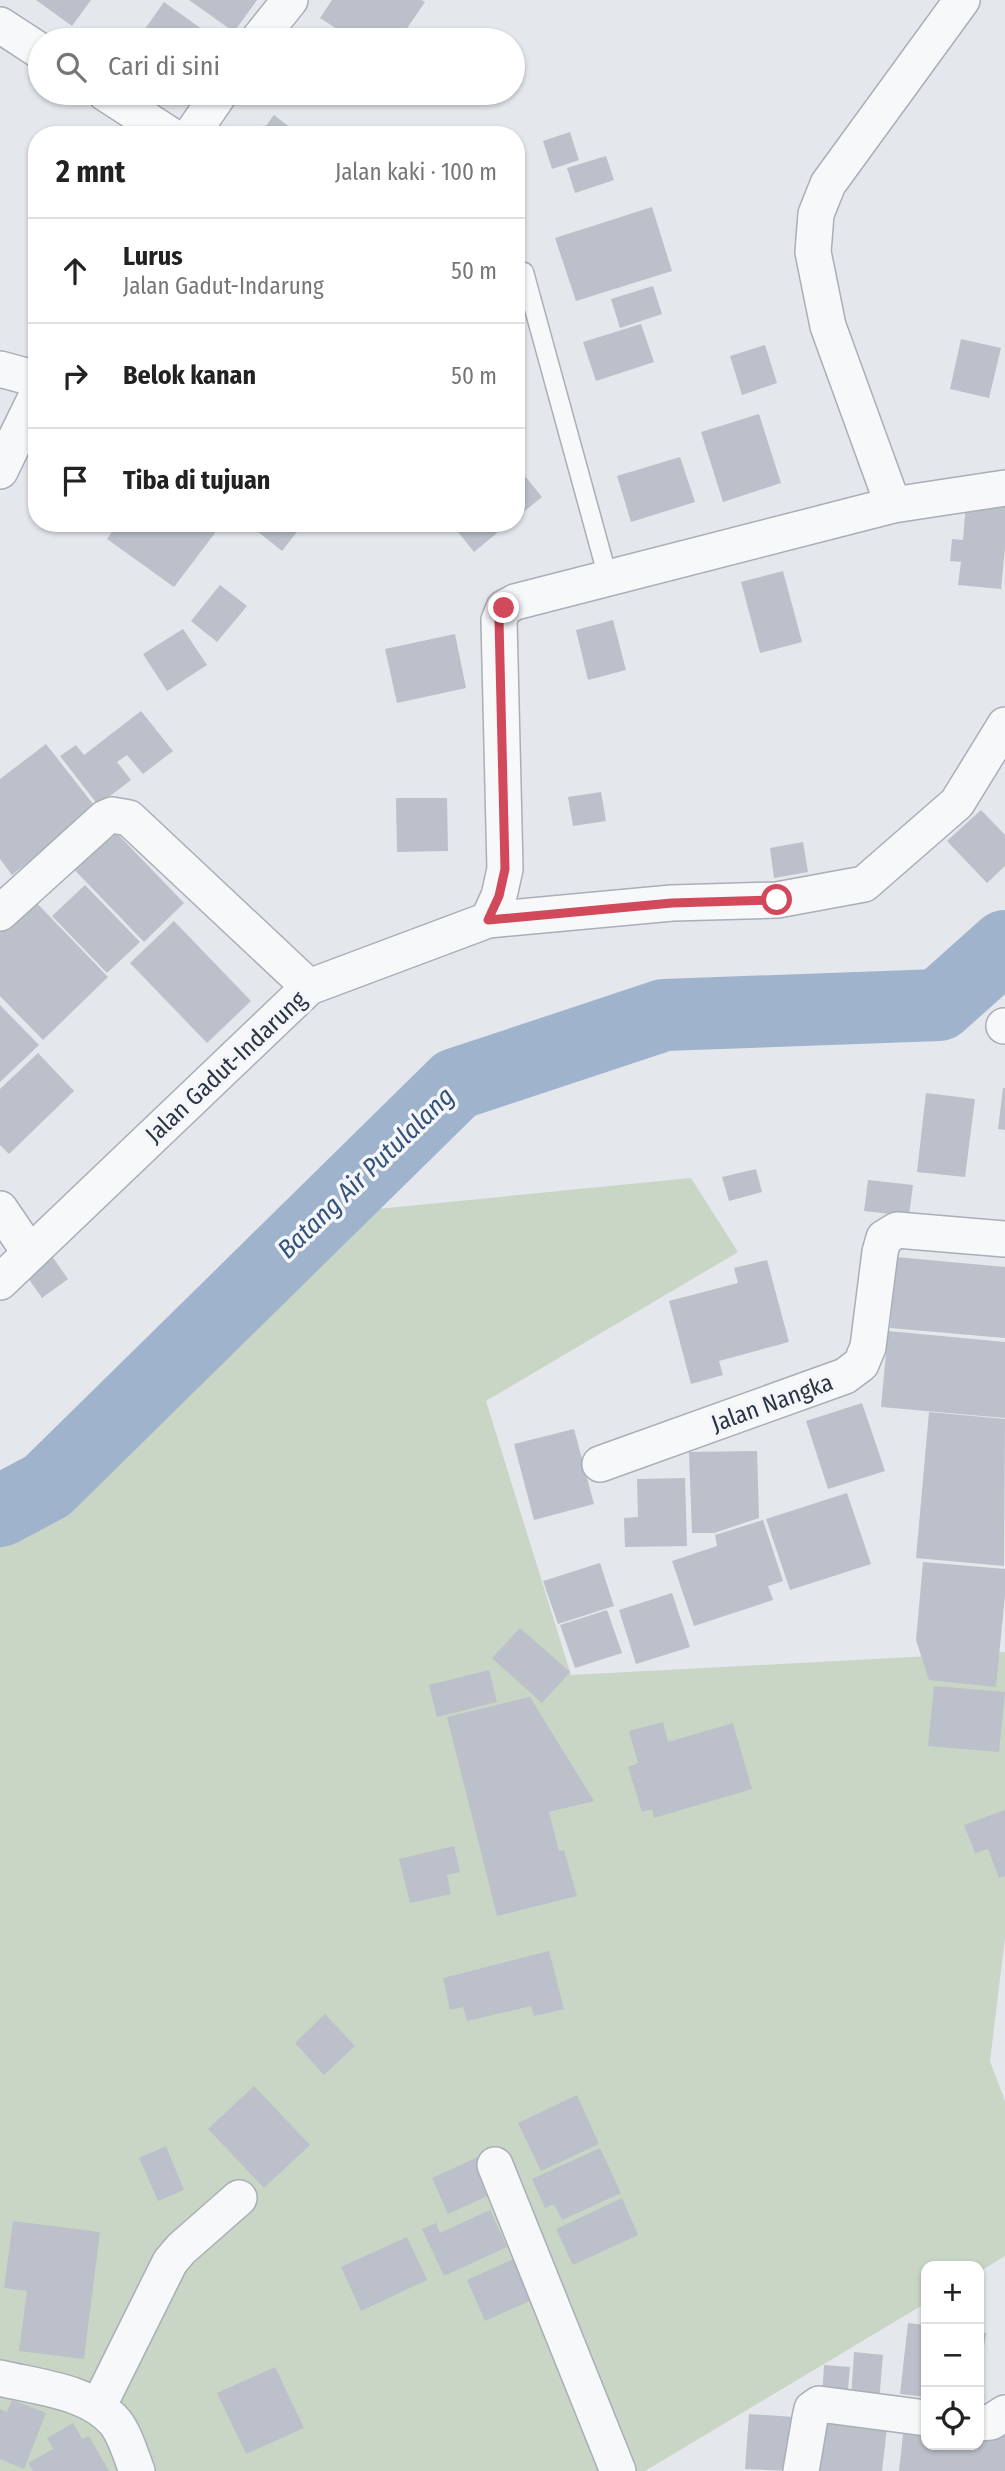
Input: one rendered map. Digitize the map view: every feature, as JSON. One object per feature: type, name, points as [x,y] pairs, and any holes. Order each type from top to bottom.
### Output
[{"type":"street","points":[[268,28],[290,0]]},
{"type":"street","points":[[893,505],[828,326],[813,252],[816,214],[828,184],[962,0]]},
{"type":"street","points":[[0,25],[28,43]]},
{"type":"street","points":[[124,105],[156,126]]},
{"type":"street","points":[[197,126],[212,105]]},
{"type":"street","points":[[0,369],[28,377]]},
{"type":"street","points":[[0,471],[28,415]]},
{"type":"street","points":[[488,920],[499,896],[505,869],[499,620],[504,608],[515,602],[893,505],[1005,488]]},
{"type":"street","name":"Jalan Gadut-Indarung","points":[[0,1282],[309,987],[488,920],[672,903],[777,900],[864,884],[957,803],[1005,724]]},
{"type":"street","points":[[0,913],[105,818],[121,816],[129,818],[309,987]]},
{"type":"street","points":[[0,1209],[30,1253]]},
{"type":"street","name":"Jalan Nangka","points":[[600,1464],[845,1377],[861,1364],[868,1347],[880,1252],[884,1238],[897,1230],[1005,1239]]},
{"type":"street","points":[[495,2165],[618,2471]]},
{"type":"street","points":[[99,2405],[170,2262],[239,2198]]},
{"type":"street","points":[[0,2378],[99,2405],[117,2424],[137,2471]]},
{"type":"street","points":[[801,2471],[812,2409],[819,2404],[921,2417]]},
{"type":"street","points":[[984,2422],[1005,2413]]},
{"type":"lane","points":[[525,276],[608,578]]},
{"type":"green space","points":[[691,1178],[738,1252],[486,1401],[571,1675],[1005,1652],[1005,1938],[990,2061],[1005,2101],[1005,2256],[984,2269],[984,2261],[921,2261],[921,2306],[645,2471],[0,2471],[0,1504],[378,1209]]},
{"type":"building","points":[[36,0],[91,0],[72,26]]},
{"type":"building","points":[[189,0],[257,0],[237,28],[228,28]]},
{"type":"building","points":[[332,0],[425,2],[407,28],[335,28],[320,18]]},
{"type":"building","points":[[164,2],[200,28],[146,28]]},
{"type":"building","points":[[274,115],[288,126],[266,126]]},
{"type":"building","points":[[570,132],[579,160],[552,169],[543,141]]},
{"type":"building","points":[[606,156],[614,180],[575,193],[567,168]]},
{"type":"building","points":[[652,207],[672,271],[576,301],[555,238]]},
{"type":"building","points":[[653,286],[662,314],[620,328],[611,299]]},
{"type":"building","points":[[641,324],[654,362],[596,381],[583,342]]},
{"type":"building","points":[[961,339],[1001,348],[989,398],[950,389]]},
{"type":"building","points":[[765,345],[777,383],[742,395],[730,356]]},
{"type":"building","points":[[759,414],[781,483],[723,502],[701,432]]},
{"type":"building","points":[[680,457],[695,502],[631,522],[617,476]]},
{"type":"building","points":[[525,476],[542,497],[525,511]]},
{"type":"building","points":[[966,503],[1005,507],[1001,589],[958,585],[961,562],[950,561],[952,539],[963,540]]},
{"type":"building","points":[[112,532],[215,533],[174,587],[107,539]]},
{"type":"building","points":[[258,532],[297,532],[282,551]]},
{"type":"building","points":[[458,532],[498,532],[474,552]]},
{"type":"building","points":[[783,571],[802,642],[760,653],[741,582]]},
{"type":"building","points":[[220,585],[247,606],[217,642],[191,621]]},
{"type":"building","points":[[613,620],[626,670],[588,680],[576,630]]},
{"type":"building","points":[[183,629],[207,665],[167,691],[143,654]]},
{"type":"building","points":[[455,634],[466,688],[397,703],[385,649]]},
{"type":"building","points":[[141,711],[173,751],[143,774],[127,755],[117,762],[131,780],[98,805],[60,756],[76,745],[84,755]]},
{"type":"building","points":[[46,744],[97,809],[12,875],[0,859],[0,779]]},
{"type":"building","points":[[601,792],[606,821],[573,826],[568,797]]},
{"type":"building","points":[[396,798],[447,798],[448,851],[397,852]]},
{"type":"building","points":[[981,810],[1005,835],[1005,866],[987,883],[947,841]]},
{"type":"building","points":[[107,823],[184,903],[144,942],[66,861]]},
{"type":"building","points":[[803,842],[808,872],[774,878],[770,848]]},
{"type":"building","points":[[85,885],[140,942],[107,973],[52,916]]},
{"type":"building","points":[[29,895],[108,977],[43,1040],[0,996],[0,922]]},
{"type":"building","points":[[174,921],[251,1001],[207,1043],[130,963]]},
{"type":"building","points":[[0,1005],[39,1045],[0,1082]]},
{"type":"building","points":[[38,1053],[74,1091],[9,1154],[0,1145],[0,1089]]},
{"type":"building","points":[[1005,1088],[1005,1130],[998,1129]]},
{"type":"building","points":[[926,1093],[975,1099],[965,1177],[917,1172]]},
{"type":"building","points":[[756,1169],[762,1192],[729,1201],[722,1177]]},
{"type":"building","points":[[868,1180],[913,1185],[909,1216],[864,1211]]},
{"type":"building","points":[[47,1249],[68,1279],[42,1298],[21,1268]]},
{"type":"building","points":[[896,1257],[1005,1267],[1005,1338],[890,1328]]},
{"type":"building","points":[[767,1260],[789,1342],[719,1361],[723,1375],[691,1384],[669,1301],[738,1283],[734,1268]]},
{"type":"building","points":[[888,1331],[1005,1342],[1005,1418],[881,1407]]},
{"type":"building","points":[[862,1403],[885,1471],[828,1489],[806,1421]]},
{"type":"building","points":[[929,1412],[1005,1419],[1004,1566],[916,1558]]},
{"type":"building","points":[[574,1429],[594,1504],[534,1520],[514,1444]]},
{"type":"building","points":[[757,1451],[759,1518],[714,1533],[692,1533],[689,1452]]},
{"type":"building","points":[[685,1478],[687,1546],[625,1547],[624,1518],[638,1517],[637,1479]]},
{"type":"building","points":[[847,1493],[871,1564],[790,1590],[766,1519]]},
{"type":"building","points":[[763,1520],[783,1581],[768,1586],[773,1600],[694,1626],[672,1561],[717,1546],[715,1535]]},
{"type":"building","points":[[923,1562],[1005,1569],[996,1687],[929,1680],[916,1640]]},
{"type":"building","points":[[600,1563],[614,1606],[558,1624],[543,1581]]},
{"type":"building","points":[[672,1593],[690,1647],[636,1664],[619,1610]]},
{"type":"building","points":[[607,1610],[622,1653],[575,1668],[560,1625]]},
{"type":"building","points":[[520,1628],[570,1672],[542,1703],[492,1658]]},
{"type":"building","points":[[489,1670],[497,1702],[437,1717],[429,1685]]},
{"type":"building","points":[[934,1686],[1005,1692],[999,1752],[928,1746]]},
{"type":"building","points":[[530,1697],[594,1801],[549,1812],[559,1851],[564,1850],[577,1896],[497,1916],[447,1717]]},
{"type":"building","points":[[663,1722],[668,1742],[733,1723],[752,1789],[654,1818],[652,1809],[642,1812],[628,1767],[638,1763],[629,1731]]},
{"type":"building","points":[[1005,1810],[1005,1876],[999,1878],[988,1849],[975,1853],[964,1825]]},
{"type":"building","points":[[454,1846],[460,1872],[447,1875],[451,1894],[410,1903],[399,1859]]},
{"type":"building","points":[[549,1951],[564,2009],[534,2016],[531,2006],[467,2021],[463,2007],[450,2010],[443,1978]]},
{"type":"building","points":[[325,2014],[355,2046],[324,2075],[295,2043]]},
{"type":"building","points":[[254,2086],[310,2145],[264,2188],[208,2129]]},
{"type":"building","points":[[577,2095],[599,2144],[541,2171],[518,2123]]},
{"type":"building","points":[[166,2146],[184,2190],[158,2201],[139,2158]]},
{"type":"building","points":[[600,2148],[621,2193],[562,2220],[554,2204],[545,2208],[532,2179]]},
{"type":"building","points":[[480,2156],[496,2192],[448,2214],[432,2178]]},
{"type":"building","points":[[622,2198],[638,2235],[573,2265],[556,2229]]},
{"type":"building","points":[[490,2210],[507,2247],[444,2276],[422,2229],[436,2223],[440,2233]]},
{"type":"building","points":[[13,2221],[100,2232],[84,2359],[19,2351],[27,2291],[4,2288]]},
{"type":"building","points":[[407,2237],[427,2280],[361,2311],[341,2267]]},
{"type":"building","points":[[524,2254],[543,2295],[485,2321],[467,2280]]},
{"type":"building","points":[[908,2323],[921,2324],[921,2396],[900,2394]]},
{"type":"building","points":[[854,2352],[883,2355],[879,2402],[851,2399]]},
{"type":"building","points":[[824,2365],[850,2367],[847,2400],[822,2398]]},
{"type":"building","points":[[275,2367],[304,2428],[246,2454],[217,2393]]},
{"type":"building","points":[[12,2400],[46,2413],[24,2469],[0,2459],[0,2409],[7,2412]]},
{"type":"building","points":[[825,2412],[888,2419],[882,2471],[817,2471]]},
{"type":"building","points":[[749,2414],[794,2417],[790,2471],[745,2469]]},
{"type":"building","points":[[73,2423],[82,2439],[89,2436],[109,2471],[33,2471],[28,2463],[53,2449],[47,2438]]},
{"type":"building","points":[[904,2425],[921,2427],[921,2450],[984,2450],[984,2432],[1005,2434],[1005,2471],[899,2471]]},
{"type":"waterway","name":"Batang Air Putulalang","points":[[0,1511],[47,1486],[456,1084],[664,1015],[939,1005],[1005,946]]},
{"type":"route","points":[[504,608],[499,620],[505,869],[499,896],[488,920],[672,903],[777,900]]}]
